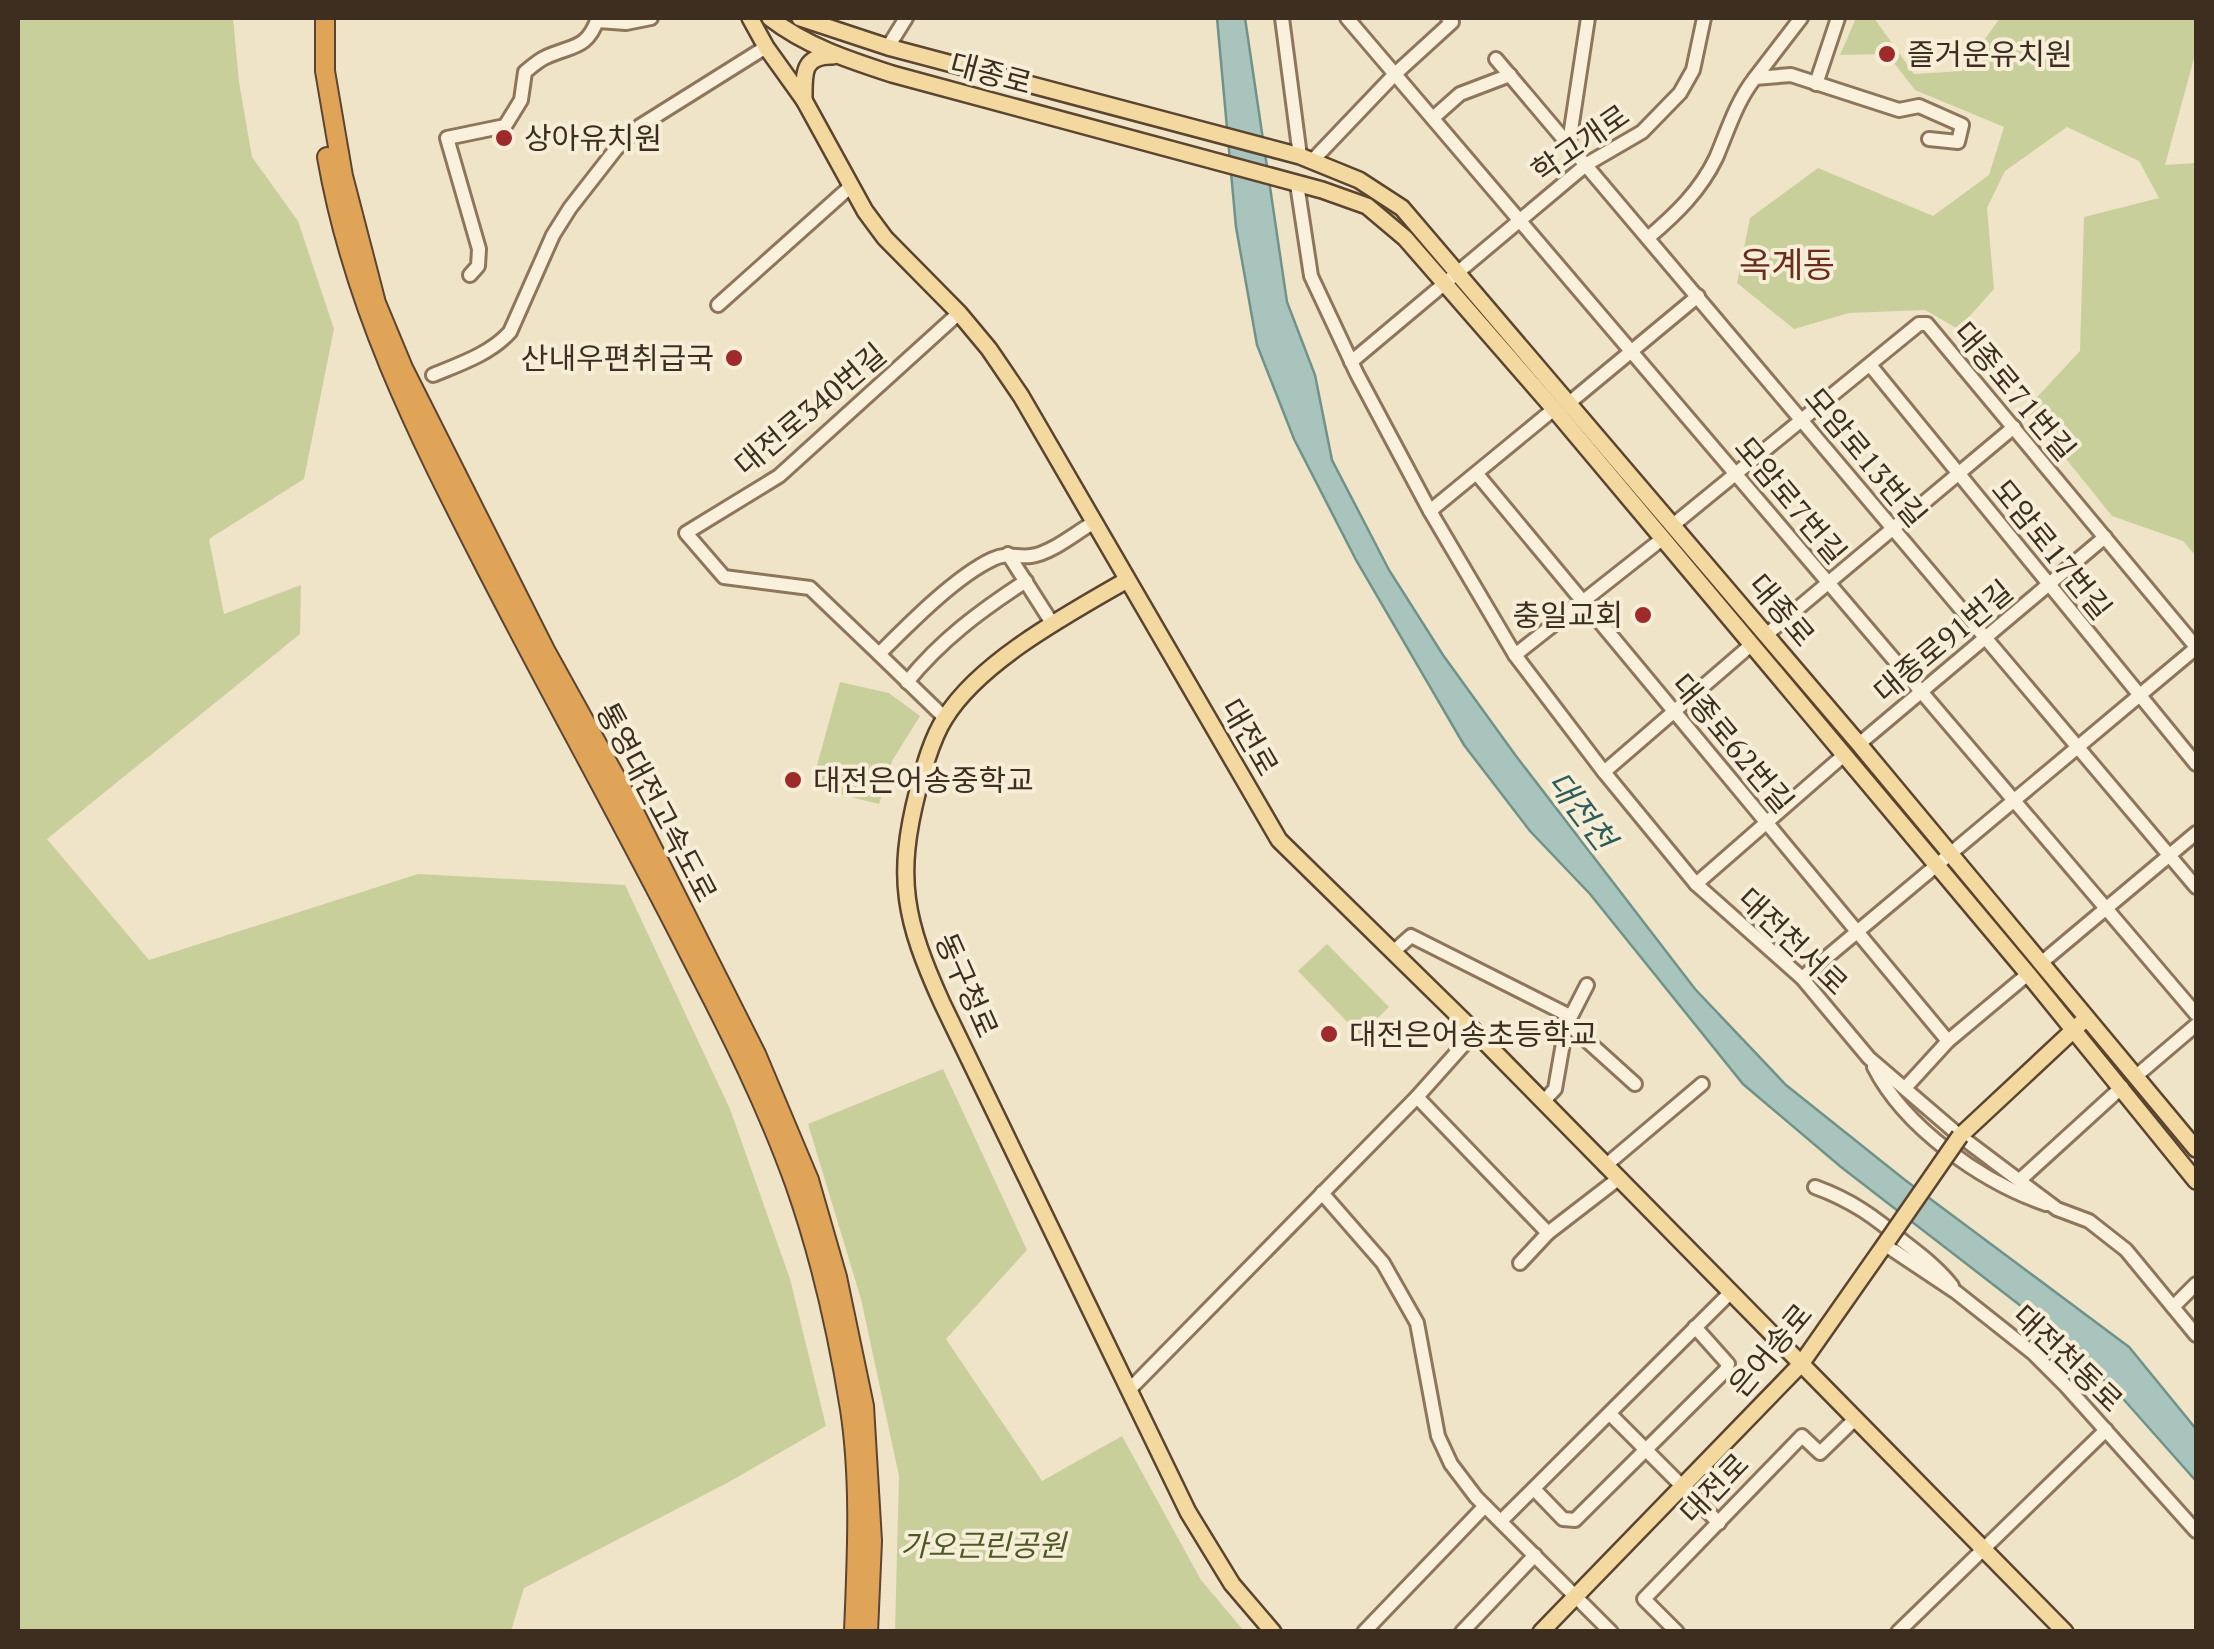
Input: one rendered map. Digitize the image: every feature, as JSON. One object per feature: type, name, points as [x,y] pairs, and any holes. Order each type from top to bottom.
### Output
[{"type":"highway","name":"통영대전고속도로","points":[[314,18],[313,77],[332,183],[365,309],[531,655],[612,801],[743,1058],[795,1185],[823,1282],[850,1410],[858,1546],[854,1632]]},
{"type":"highway","name":"통영대전고속도로","points":[[325,18],[324,71],[343,176],[396,370]]},
{"type":"highway","name":"통영대전고속도로","points":[[414,412],[626,796],[756,1054],[809,1180],[837,1277],[864,1406],[872,1541],[868,1632]]},
{"type":"main road","name":"대전로","points":[[750,18],[804,100],[850,186],[885,238],[990,350],[1020,396],[1278,840],[1474,1032],[2065,1632]]},
{"type":"main road","points":[[770,18],[793,22],[788,78]]},
{"type":"main road","name":"대종로","points":[[793,22],[1306,159],[1359,180],[1402,208],[1458,269],[1662,540],[1936,866],[2034,968]]},
{"type":"main road","name":"대종로","points":[[793,22],[839,56],[1367,206],[1405,238],[1673,525],[1766,634],[1950,855],[2080,1024],[2122,1088],[2196,1181]]},
{"type":"main road","points":[[804,100],[808,62],[818,56],[839,56]]},
{"type":"main road","name":"동구청로","points":[[1126,580],[1052,623],[982,677],[945,718],[923,772],[907,832],[904,883],[916,944],[1188,1512],[1232,1584],[1273,1632]]},
{"type":"main road","points":[[1960,1136],[2080,1024]]},
{"type":"main road","name":"대종로","points":[[2080,1024],[2135,1077],[2196,1150]]},
{"type":"main road","name":"은어송로","points":[[1542,1632],[1801,1364],[1960,1136]]},
{"type":"street","points":[[470,274],[478,266],[479,249],[447,138],[505,126],[521,100],[525,72],[547,57],[566,53],[590,36],[598,19],[626,24],[651,18]]},
{"type":"street","points":[[888,47],[906,18]]},
{"type":"street","name":"모암로7번길","points":[[1347,18],[2196,1014]]},
{"type":"street","points":[[1570,143],[1588,18]]},
{"type":"street","name":"학고개로","points":[[1444,282],[1587,164],[1642,132],[1680,93],[1693,70],[1704,18]]},
{"type":"street","points":[[1648,237],[1686,204],[1714,162],[1742,95],[1801,18]]},
{"type":"street","points":[[1816,84],[1838,18]]},
{"type":"street","points":[[1285,19],[1306,159]]},
{"type":"street","points":[[1306,159],[1450,20]]},
{"type":"street","points":[[433,376],[476,357],[510,332],[553,235],[628,137],[766,47]]},
{"type":"street","name":"모암로13번길","points":[[1496,59],[2196,888]]},
{"type":"street","points":[[1755,78],[1791,75],[1900,110],[1918,106],[1962,125],[1958,142],[1928,139]]},
{"type":"street","points":[[1433,118],[1460,94],[1510,76]]},
{"type":"street","name":"대전천서로","points":[[1296,184],[1312,276],[1351,362],[1430,511],[1515,655],[1604,772],[1696,884],[1802,978],[1869,1058],[1960,1136],[2058,1208],[2090,1221],[2126,1250],[2196,1335]]},
{"type":"street","points":[[718,305],[850,186]]},
{"type":"street","points":[[1351,362],[1444,282]]},
{"type":"street","points":[[1430,511],[1698,296]]},
{"type":"street","name":"대전로340번길","points":[[879,654],[810,588],[724,576],[686,533],[779,476],[958,313]]},
{"type":"street","name":"대종로71번길","points":[[1673,525],[1919,324],[1928,324],[2196,648]]},
{"type":"street","name":"모암로17번길","points":[[1870,365],[2196,764]]},
{"type":"street","points":[[1766,634],[2014,428]]},
{"type":"street","name":"대종로62번길","points":[[1477,474],[1948,1041]]},
{"type":"street","points":[[945,718],[879,654],[924,610],[990,560],[1008,554],[1027,557],[1040,553],[1093,523]]},
{"type":"street","name":"대종로91번길","points":[[1858,744],[2105,537]]},
{"type":"street","points":[[1515,655],[1662,540]]},
{"type":"street","points":[[1008,554],[1052,623]]},
{"type":"street","points":[[906,682],[942,642],[1026,581]]},
{"type":"street","name":"대종로","points":[[1604,772],[1751,645]]},
{"type":"street","points":[[1802,978],[2196,648]]},
{"type":"street","points":[[1696,884],[1844,755]]},
{"type":"street","points":[[1904,1088],[1948,1041],[2196,832]]},
{"type":"street","points":[[1393,952],[1411,936],[1568,1021],[1635,1084]]},
{"type":"street","points":[[1543,1102],[1555,1090],[1568,1021],[1587,985]]},
{"type":"street","points":[[2135,1077],[2196,1024]]},
{"type":"street","points":[[1130,1388],[1474,1032]]},
{"type":"street","points":[[1869,1058],[1903,1108],[1942,1146],[2002,1186],[2058,1208]]},
{"type":"street","points":[[1605,1166],[1702,1084]]},
{"type":"street","points":[[2021,1179],[2122,1088]]},
{"type":"street","points":[[1416,1096],[1548,1233]]},
{"type":"street","points":[[1520,1262],[1548,1233],[1618,1179]]},
{"type":"street","points":[[1815,1188],[1855,1202],[1880,1219],[1940,1270],[1956,1292]]},
{"type":"street","points":[[1322,1193],[1384,1263],[1416,1323],[1442,1446],[1450,1464],[1485,1506],[1611,1632]]},
{"type":"street","name":"대전천동로","points":[[1886,1242],[2032,1354],[2196,1532]]},
{"type":"street","points":[[2174,1307],[2196,1284]]},
{"type":"street","points":[[1501,1521],[1730,1292]]},
{"type":"street","name":"은어송로","points":[[1534,1488],[1562,1520],[1575,1520],[1646,1450],[1728,1364],[1695,1327]]},
{"type":"street","points":[[1610,1414],[1719,1523]]},
{"type":"street","name":"대전로","points":[[1677,1632],[1644,1598],[1802,1436],[1820,1454],[1856,1419]]},
{"type":"street","points":[[1898,1632],[2106,1430]]},
{"type":"street","points":[[1366,1631],[1485,1506]]},
{"type":"street","points":[[1462,1632],[1534,1555]]},
{"type":"green space","points":[[18,18],[233,18],[252,157],[298,221],[334,329],[304,479],[209,539],[224,614],[301,585],[300,634],[47,839],[149,960],[418,874],[625,885],[730,1109],[790,1279],[826,1426],[729,1482],[524,1588],[511,1631],[18,1631]]},
{"type":"green space","points":[[1856,18],[1874,18],[1914,74],[1962,71],[2000,18],[2196,18],[2196,51],[2165,165],[2196,163],[2196,556],[2183,541],[2112,516],[2026,409],[2080,351],[2084,217],[2159,198],[2139,161],[2067,127],[2005,171],[1987,208],[1994,289],[1958,329],[1925,310],[1849,313],[1794,329],[1737,283],[1750,218],[1818,168],[1933,216],[1989,175],[2004,127],[1915,90],[1887,54],[1840,55]]},
{"type":"green space","points":[[840,682],[889,693],[920,716],[892,761],[879,804],[811,787]]},
{"type":"green space","points":[[1327,944],[1389,1007],[1360,1035],[1298,971]]},
{"type":"green space","name":"가오근린공원","points":[[943,1069],[1027,1250],[946,1339],[1042,1481],[1122,1436],[1201,1580],[1244,1631],[895,1631],[899,1476],[861,1299],[808,1124]]},
{"type":"water","points":[[1217,18],[1245,18],[1287,302],[1315,375],[1332,460],[1389,570],[1443,655],[1695,989],[1786,1085],[1905,1180],[2129,1347],[2196,1429],[2196,1481],[2118,1393],[2043,1323],[1841,1167],[1743,1084],[1590,894],[1530,831],[1464,745],[1356,560],[1294,439],[1257,345],[1236,227]]},
{"type":"place","name":"즐거운유치원","points":[[1887,54]]},
{"type":"place","name":"상아유치원","points":[[504,138]]},
{"type":"place","name":"산내우편취급국","points":[[734,358]]},
{"type":"place","name":"충일교회","points":[[1643,615]]},
{"type":"place","name":"대전은어송중학교","points":[[793,780]]},
{"type":"place","name":"대전은어송초등학교","points":[[1329,1034]]},
{"type":"district","name":"옥계동","points":[[1787,264]]},
{"type":"water label","name":"대전천","points":[[1582,810]]}]
